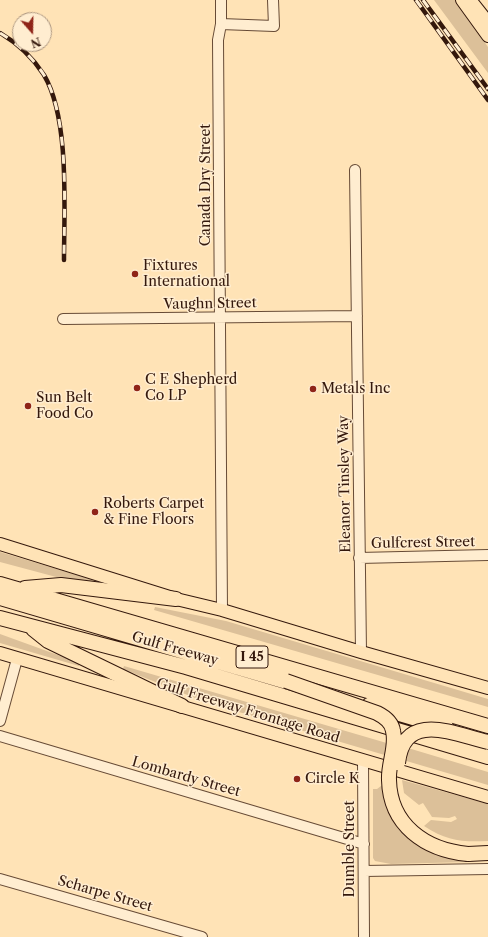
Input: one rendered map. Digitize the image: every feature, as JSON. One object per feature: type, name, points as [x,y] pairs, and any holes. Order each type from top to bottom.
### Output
[{"type":"highway","points":[[469,0],[488,24]]},
{"type":"highway","name":"Gulf Freeway","points":[[0,584],[488,726]]},
{"type":"highway","points":[[16,589],[62,585],[176,599]]},
{"type":"highway","name":"Gulf Freeway","points":[[0,598],[488,741]]},
{"type":"highway","name":"Gulf Freeway","points":[[0,618],[186,668],[488,757]]},
{"type":"highway","points":[[29,626],[48,641],[182,706]]},
{"type":"highway","points":[[286,681],[385,717],[393,730],[393,747],[389,779],[393,804],[405,825],[426,843],[440,849],[468,850],[488,853]]},
{"type":"highway","points":[[488,741],[425,729],[416,731],[410,735],[404,743],[399,758],[397,775],[399,799],[404,810],[424,833],[437,841],[468,850],[488,846]]},
{"type":"main road","points":[[462,0],[488,36]]},
{"type":"main road","points":[[0,544],[176,599],[222,610],[360,652],[488,688]]},
{"type":"main road","name":"Gulf Freeway Frontage Road","points":[[0,653],[488,797]]},
{"type":"street","name":"Canada Dry Street","points":[[221,0],[221,24],[218,40],[222,610]]},
{"type":"street","points":[[221,24],[274,26],[273,0]]},
{"type":"street","name":"Eleanor Tinsley Way","points":[[355,170],[360,652]]},
{"type":"street","name":"Vaughn Street","points":[[63,319],[357,316]]},
{"type":"street","name":"Gulfcrest Street","points":[[360,558],[488,555]]},
{"type":"street","points":[[0,721],[17,659]]},
{"type":"street","name":"Lombardy Street","points":[[0,736],[364,844]]},
{"type":"street","name":"Dumble Street","points":[[363,761],[364,937]]},
{"type":"street","points":[[364,871],[488,869]]},
{"type":"street","name":"Scharpe Street","points":[[0,879],[202,937]]},
{"type":"shaded area","points":[[434,0],[455,0],[488,47],[488,73]]},
{"type":"shaded area","points":[[0,552],[117,587],[75,582],[0,562]]},
{"type":"shaded area","points":[[155,607],[226,621],[488,699],[488,707],[154,610]]},
{"type":"shaded area","points":[[0,634],[80,663],[79,666],[0,643]]},
{"type":"shaded area","points":[[124,666],[390,744],[388,756],[205,702],[123,669]]},
{"type":"shaded area","points":[[408,748],[488,772],[488,785],[403,760]]},
{"type":"shaded area","points":[[402,780],[488,804],[488,841],[454,840],[440,835],[424,826],[431,820],[451,822],[457,819],[455,816],[449,818],[432,817],[423,803],[419,805],[404,793]]},
{"type":"shaded area","points":[[385,783],[398,820],[468,859],[468,862],[391,864],[375,861],[373,858],[373,789],[377,789]]},
{"type":"railway","points":[[416,0],[488,100]]},
{"type":"railway","points":[[423,0],[488,89]]},
{"type":"railway","points":[[0,33],[30,57],[44,75],[52,93],[58,115],[64,165],[64,260]]},
{"type":"place","name":"Fixtures International","points":[[135,274]]},
{"type":"place","name":"C E Shepherd Co LP","points":[[137,388]]},
{"type":"place","name":"Metals Inc","points":[[313,389]]},
{"type":"place","name":"Sun Belt Food Co","points":[[28,406]]},
{"type":"place","name":"Roberts Carpet & Fine Floors","points":[[95,512]]},
{"type":"place","name":"Circle K","points":[[297,779]]}]
